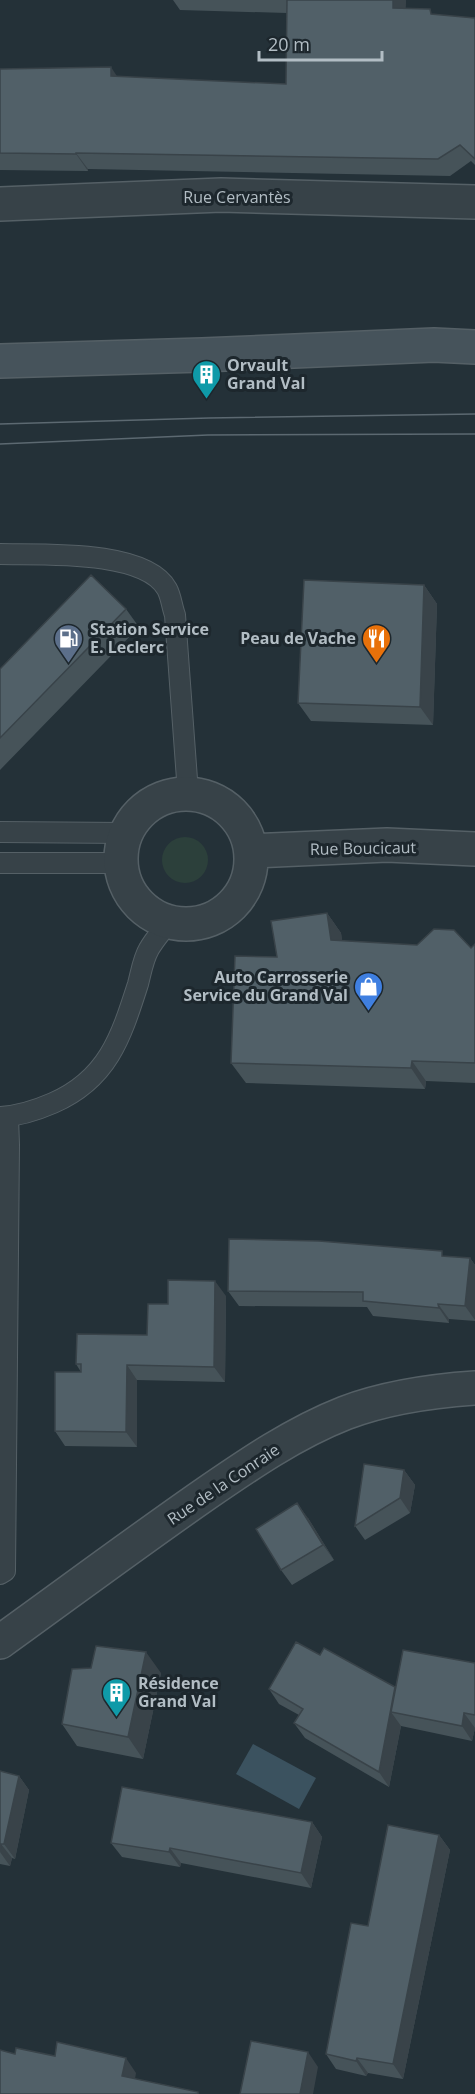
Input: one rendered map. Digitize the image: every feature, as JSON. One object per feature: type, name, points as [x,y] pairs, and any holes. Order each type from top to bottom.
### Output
[{"type":"main road","points":[[0,361],[434,345],[475,347]]},
{"type":"street","name":"Rue Cervantès","points":[[0,204],[221,195],[475,202]]},
{"type":"street","points":[[188,794],[206,797],[223,805],[237,817],[246,833],[251,851],[250,872],[243,893],[229,909],[210,920],[189,925],[168,922],[149,914],[134,900],[124,883],[123,848],[136,816],[151,803],[169,796],[188,794]]},
{"type":"street","name":"Rue Boucicaut","points":[[251,851],[387,845],[475,849]]},
{"type":"street","name":"Rue de la Conraie","points":[[0,1642],[175,1515],[265,1454],[303,1432],[346,1413],[389,1400],[435,1391],[475,1388]]},
{"type":"lane","points":[[0,554],[88,555],[147,570],[166,587],[175,615],[188,794]]},
{"type":"lane","points":[[0,832],[123,848]]},
{"type":"lane","points":[[0,862],[123,848]]},
{"type":"lane","points":[[0,1574],[4,1571],[9,1145],[4,1117],[38,1109],[61,1099],[88,1083],[105,1064],[116,1046],[125,1023],[148,950],[168,922]]},
{"type":"green space","points":[[185,837],[194,838],[202,843],[207,851],[207,869],[202,877],[194,882],[185,883],[176,882],[168,877],[163,869],[162,860],[163,851],[168,843],[176,838]]},
{"type":"water","points":[[253,1744],[316,1778],[299,1809],[236,1774]]},
{"type":"building","points":[[287,0],[393,0],[393,8],[430,9],[431,14],[475,18],[475,159],[460,145],[438,159],[0,153],[0,69],[111,67],[111,76],[286,84]]},
{"type":"building","points":[[91,575],[126,609],[0,738],[0,669]]},
{"type":"building","name":"Peau de Vache","points":[[304,580],[424,585],[420,707],[298,703]]},
{"type":"building","points":[[327,913],[331,940],[417,945],[434,929],[454,930],[471,948],[475,944],[475,1063],[412,1061],[411,1068],[231,1063],[235,956],[277,957],[271,921]]},
{"type":"building","points":[[229,1239],[319,1241],[442,1251],[442,1256],[470,1258],[465,1306],[438,1304],[439,1308],[363,1301],[363,1292],[228,1291]]},
{"type":"building","points":[[168,1280],[215,1281],[214,1367],[127,1365],[126,1432],[55,1431],[55,1372],[81,1372],[81,1364],[76,1364],[77,1334],[147,1335],[148,1304],[168,1304]]},
{"type":"building","points":[[364,1464],[404,1470],[400,1498],[355,1526]]},
{"type":"building","points":[[297,1503],[323,1545],[281,1570],[256,1529]]},
{"type":"building","points":[[296,1642],[320,1655],[324,1648],[395,1687],[379,1772],[294,1723],[303,1709],[269,1689]]},
{"type":"building","points":[[96,1646],[146,1652],[128,1737],[62,1724],[72,1669],[91,1668]]},
{"type":"building","points":[[403,1650],[475,1663],[475,1715],[464,1713],[462,1726],[391,1712]]},
{"type":"building","points":[[0,1771],[19,1776],[4,1844],[1,1844],[0,1851]]},
{"type":"building","points":[[122,1787],[312,1822],[301,1873],[170,1848],[169,1852],[111,1843]]},
{"type":"building","points":[[388,1825],[439,1835],[393,2064],[357,2058],[356,2061],[326,2054],[351,1923],[368,1926]]},
{"type":"building","points":[[251,2041],[308,2052],[300,2094],[240,2094]]},
{"type":"building","points":[[57,2042],[126,2058],[122,2076],[198,2092],[198,2094],[0,2094],[0,2050],[15,2054],[16,2048],[55,2056]]},
{"type":"tram line","points":[[0,424],[475,414]]},
{"type":"tram line","points":[[0,444],[208,435],[475,434]]},
{"type":"place","name":"Orvault Grand Val","points":[[206,400]]},
{"type":"place","name":"Station Service E. Leclerc","points":[[69,664]]},
{"type":"place","name":"Peau de Vache","points":[[377,664]]},
{"type":"place","name":"Auto Carrosserie Service du Grand Val","points":[[369,1012]]},
{"type":"place","name":"Résidence Grand Val","points":[[117,1718]]}]
